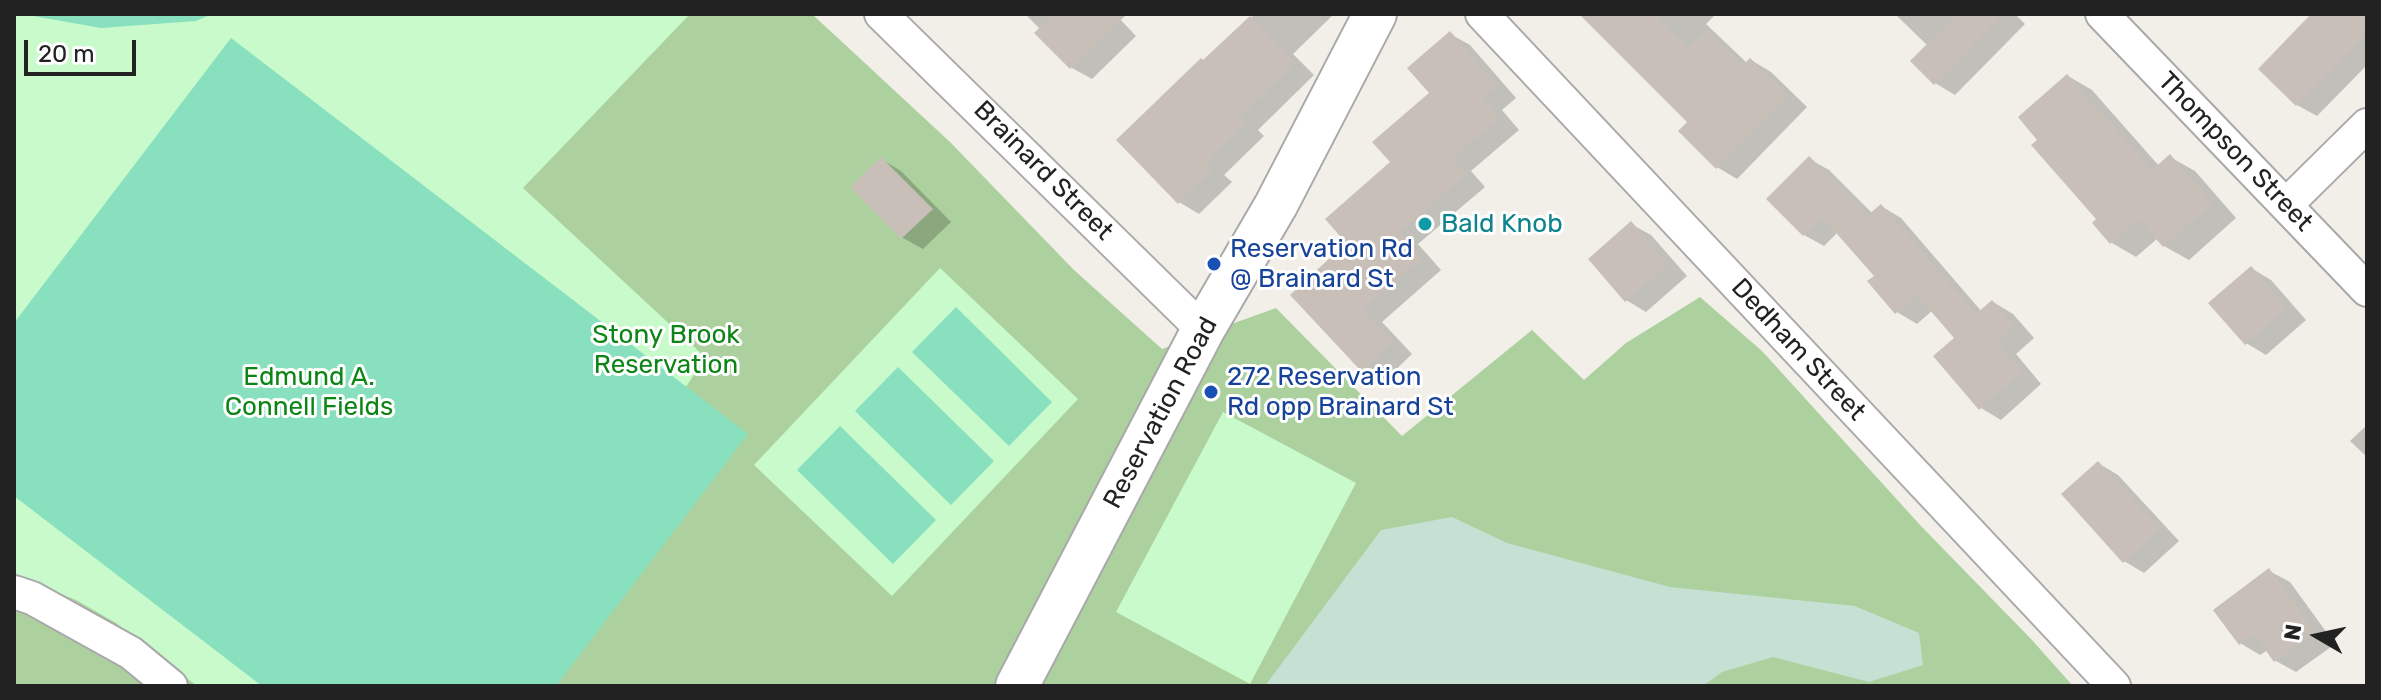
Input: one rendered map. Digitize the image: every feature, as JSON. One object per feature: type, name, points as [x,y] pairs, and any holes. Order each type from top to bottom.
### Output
[{"type":"street","name":"Brainard Street","points":[[881,14],[1203,330]]},
{"type":"street","name":"Reservation Road","points":[[1017,686],[1203,330],[1276,205],[1375,14]]},
{"type":"street","name":"Dedham Street","points":[[1482,14],[2114,686]]},
{"type":"street","name":"Thompson Street","points":[[2102,14],[2367,290]]},
{"type":"street","points":[[2287,204],[2367,125]]},
{"type":"street","points":[[14,592],[32,598],[131,653],[171,686]]},
{"type":"green space","name":"Stony Brook Reservation","points":[[14,14],[812,14],[950,142],[1074,270],[1162,349],[1276,308],[1402,436],[1532,330],[1584,380],[1626,343],[1700,297],[1762,351],[1921,526],[2073,686],[14,686]]},
{"type":"green space","name":"Edmund A. Connell Fields","points":[[14,14],[690,14],[523,188],[705,357],[497,686],[197,686],[116,623],[76,600],[14,575]]},
{"type":"green space","points":[[22,14],[212,14],[196,21],[101,28]]},
{"type":"green space","name":"Edmund A. Connell Fields","points":[[231,38],[748,434],[556,686],[262,686],[14,496],[14,323]]},
{"type":"green space","points":[[940,268],[1078,399],[892,596],[754,465]]},
{"type":"green space","points":[[956,307],[1052,402],[1009,446],[912,352]]},
{"type":"green space","points":[[898,367],[994,461],[951,505],[855,411]]},
{"type":"green space","points":[[1223,412],[1356,483],[1250,684],[1116,612]]},
{"type":"green space","points":[[840,426],[936,520],[893,564],[797,470]]},
{"type":"green space","points":[[1452,517],[1507,543],[1670,587],[1855,606],[1919,633],[1923,665],[1869,682],[1773,657],[1722,672],[1703,686],[1265,686],[1381,530]]},
{"type":"building","points":[[1054,14],[1127,14],[1070,69],[1034,33]]},
{"type":"building","points":[[1579,14],[1654,14],[1689,48],[1707,30],[1743,65],[1750,58],[1789,95],[1716,169],[1678,131],[1687,122]]},
{"type":"building","points":[[1957,14],[2004,14],[1934,85],[1910,61]]},
{"type":"building","points":[[2311,14],[2367,14],[2367,34],[2296,106],[2258,69]]},
{"type":"building","points":[[1250,16],[1296,63],[1240,118],[1246,123],[1206,162],[1213,170],[1178,204],[1116,140],[1201,58],[1203,60]]},
{"type":"building","points":[[1450,31],[1498,86],[1483,98],[1500,118],[1452,159],[1466,175],[1400,232],[1422,258],[1363,309],[1393,342],[1362,372],[1290,295],[1346,243],[1325,219],[1390,162],[1372,142],[1429,93],[1407,68]]},
{"type":"building","points":[[2067,74],[2152,170],[2170,154],[2213,204],[2163,247],[2139,219],[2110,244],[2092,223],[2096,219],[2031,145],[2037,140],[2018,117]]},
{"type":"building","points":[[1809,156],[1868,215],[1881,204],[1976,314],[1992,300],[2015,326],[1997,342],[2023,371],[1979,410],[1933,356],[1954,338],[1917,295],[1895,314],[1867,281],[1874,276],[1822,217],[1803,236],[1766,199]]},
{"type":"building","points":[[881,157],[933,209],[901,239],[850,187]]},
{"type":"building","points":[[1631,221],[1668,264],[1625,302],[1588,259]]},
{"type":"building","points":[[2251,266],[2287,307],[2245,345],[2208,303]]},
{"type":"building","points":[[2098,461],[2160,529],[2123,563],[2061,494]]},
{"type":"building","points":[[2269,568],[2316,632],[2274,662],[2254,634],[2239,645],[2213,610]]},
{"type":"place","name":"Bald Knob","points":[[1425,224]]},
{"type":"place","name":"Reservation Rd @ Brainard St","points":[[1214,264]]},
{"type":"place","name":"272 Reservation Rd opp Brainard St","points":[[1211,392]]}]
